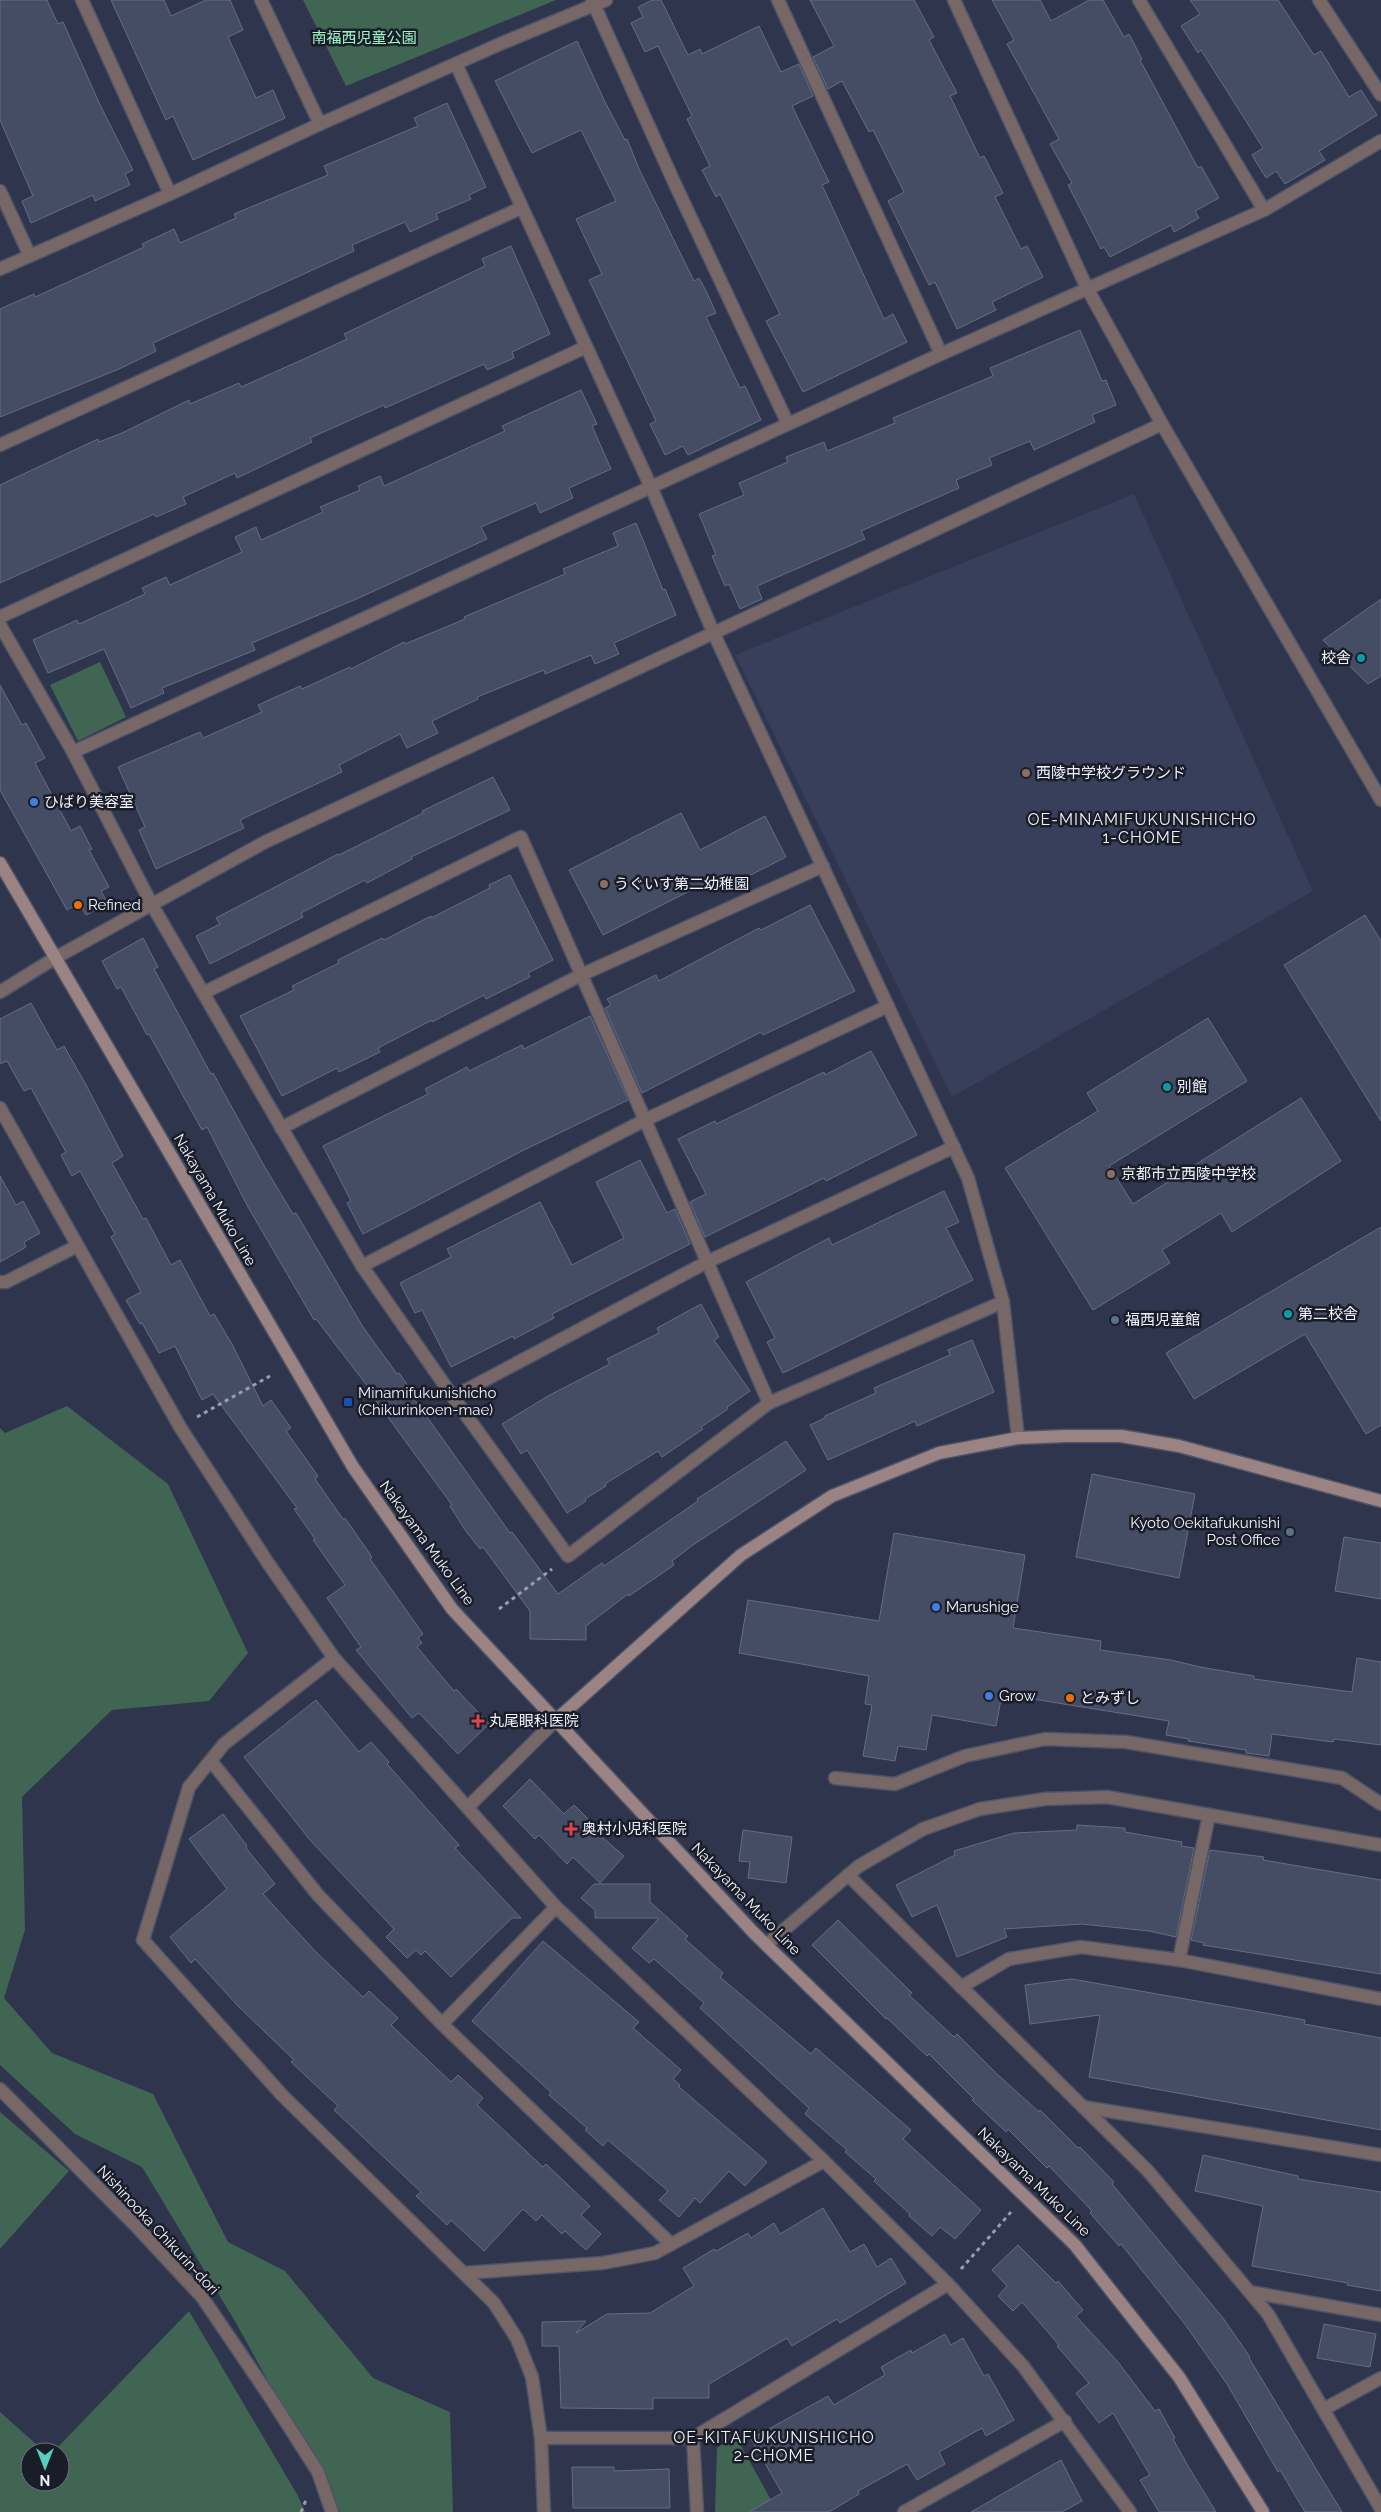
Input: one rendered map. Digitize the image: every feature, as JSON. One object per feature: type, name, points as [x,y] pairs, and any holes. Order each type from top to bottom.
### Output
[{"type":"main road","name":"Nakayama Muko Line","points":[[0,863],[352,1467],[452,1609],[766,1945],[1076,2245],[1179,2377],[1263,2512]]},
{"type":"main road","points":[[556,1720],[741,1555],[832,1496],[939,1453],[1018,1438],[1121,1436],[1179,1446],[1381,1501]]},
{"type":"street","points":[[82,0],[170,194]]},
{"type":"street","points":[[261,0],[320,124]]},
{"type":"street","points":[[778,0],[941,354]]},
{"type":"street","points":[[954,0],[1087,288],[1162,424],[1381,800]]},
{"type":"street","points":[[1139,0],[1264,210]]},
{"type":"street","points":[[1319,0],[1381,95]]},
{"type":"street","points":[[0,268],[170,194],[320,124],[598,2],[674,182],[788,424]]},
{"type":"street","points":[[456,64],[651,487],[714,634],[968,1178],[1003,1302],[1018,1438]]},
{"type":"street","points":[[73,752],[941,354],[1264,210],[1381,140]]},
{"type":"street","points":[[0,191],[29,254]]},
{"type":"street","points":[[0,445],[521,208]]},
{"type":"street","points":[[0,616],[586,347]]},
{"type":"street","points":[[0,992],[55,958],[266,842],[1162,424]]},
{"type":"street","points":[[0,625],[73,752],[152,905],[362,1266],[453,1397],[568,1556],[769,1403],[1003,1302]]},
{"type":"street","points":[[203,993],[521,837],[769,1403]]},
{"type":"street","points":[[281,1128],[582,975],[823,866]]},
{"type":"street","points":[[362,1266],[645,1120],[888,1006]]},
{"type":"street","points":[[0,1108],[180,1427],[268,1563],[334,1658],[556,1907],[824,2161],[948,2284],[1022,2366],[1065,2421],[1130,2512]]},
{"type":"street","points":[[453,1397],[707,1262],[954,1147]]},
{"type":"street","points":[[0,1282],[6,1282],[77,1246]]},
{"type":"street","points":[[334,1658],[224,1744],[189,1787],[143,1940],[282,2095],[494,2303],[517,2339],[532,2376],[541,2438],[544,2512]]},
{"type":"street","points":[[468,1808],[556,1720]]},
{"type":"street","points":[[835,1778],[895,1784],[965,1756],[1044,1739],[1126,1742],[1342,1778],[1381,1804]]},
{"type":"street","points":[[211,1761],[318,1895],[442,2024],[671,2244]]},
{"type":"street","points":[[766,1945],[859,1866],[923,1829],[980,1809],[1044,1799],[1107,1798],[1381,1845]]},
{"type":"street","points":[[1179,1960],[1209,1815]]},
{"type":"street","points":[[848,1875],[1148,2171],[1250,2292],[1268,2314],[1381,2509]]},
{"type":"street","points":[[442,2024],[556,1907]]},
{"type":"street","points":[[961,1987],[1009,1959],[1081,1947],[1179,1960],[1381,1999]]},
{"type":"street","name":"Nishinooka Chikurin-dori","points":[[0,2089],[134,2224],[202,2298],[270,2396],[318,2472],[332,2512]]},
{"type":"street","points":[[1082,2107],[1381,2155]]},
{"type":"street","points":[[464,2273],[604,2263],[655,2253],[824,2161]]},
{"type":"street","points":[[541,2438],[693,2438],[948,2284]]},
{"type":"street","points":[[1250,2292],[1381,2315]]},
{"type":"street","points":[[1324,2409],[1381,2378]]},
{"type":"street","points":[[904,2512],[1065,2421]]},
{"type":"street","points":[[693,2438],[697,2512]]},
{"type":"path","points":[[180,1427],[270,1376]]},
{"type":"path","points":[[499,1609],[568,1556]]},
{"type":"path","points":[[948,2284],[1012,2211]]},
{"type":"shaded area","name":"西陵中学校グラウンド","points":[[1134,494],[1313,891],[952,1097],[735,655]]},
{"type":"green space","name":"南福西児童公園","points":[[303,0],[556,0],[346,86]]},
{"type":"green space","points":[[100,662],[126,717],[78,741],[50,685]]},
{"type":"green space","points":[[67,1406],[168,1484],[248,1653],[209,1701],[112,1710],[22,1797],[25,1930],[4,1998],[52,2053],[153,2094],[228,2242],[285,2271],[373,2378],[450,2412],[453,2512],[340,2512],[236,2323],[142,2167],[75,2134],[0,2065],[0,1428],[5,1433]]},
{"type":"green space","points":[[0,2112],[69,2171],[0,2249]]},
{"type":"green space","points":[[189,2311],[298,2496],[305,2512],[0,2512],[0,2412],[34,2442],[20,2442],[20,2492],[70,2492],[70,2442],[63,2442]]},
{"type":"green space","points":[[735,2435],[771,2500],[754,2512],[715,2512],[717,2448]]},
{"type":"building","points":[[0,0],[47,0],[58,24],[63,22],[101,107],[133,170],[125,174],[130,185],[95,201],[93,195],[31,223],[22,201],[33,196],[0,120]]},
{"type":"building","points":[[111,0],[164,0],[171,16],[206,0],[230,0],[243,30],[228,37],[256,98],[273,90],[285,118],[193,160],[173,116],[166,120]]},
{"type":"building","points":[[652,0],[661,0],[688,55],[700,49],[702,54],[759,26],[781,72],[799,64],[813,96],[792,106],[829,182],[822,185],[884,319],[893,314],[907,342],[803,392],[766,321],[780,314],[720,194],[716,197],[702,170],[710,166],[687,119],[692,116],[658,46],[645,52],[631,23],[643,17],[638,7]]},
{"type":"building","points":[[810,0],[914,0],[934,37],[929,40],[957,93],[950,96],[980,158],[984,156],[1003,193],[995,197],[1021,249],[1027,246],[1043,277],[992,302],[996,310],[957,329],[935,282],[929,285],[888,201],[904,192],[873,130],[869,132],[842,81],[828,89],[813,57],[834,46]]},
{"type":"building","points":[[992,0],[1040,0],[1051,21],[1089,0],[1103,0],[1124,37],[1129,34],[1142,59],[1140,60],[1198,168],[1201,166],[1219,198],[1195,211],[1199,218],[1174,232],[1171,225],[1110,257],[1104,247],[1101,249],[1068,185],[1072,183],[1050,144],[1059,139],[1007,44],[1014,40]]},
{"type":"building","points":[[1190,0],[1278,0],[1314,55],[1321,51],[1349,97],[1361,90],[1377,115],[1319,151],[1325,160],[1285,184],[1276,171],[1266,178],[1252,155],[1263,148],[1201,50],[1198,53],[1181,26],[1200,14]]},
{"type":"building","points":[[577,41],[605,102],[625,140],[627,139],[640,171],[694,281],[699,278],[706,291],[716,313],[706,317],[740,388],[745,386],[761,420],[688,455],[683,446],[665,455],[650,424],[656,421],[589,280],[602,274],[576,219],[616,201],[581,130],[532,153],[495,81]]},
{"type":"building","points":[[447,103],[486,187],[469,195],[471,199],[436,214],[438,219],[410,232],[405,222],[352,245],[354,251],[153,343],[156,351],[119,369],[0,417],[0,309],[34,294],[35,297],[90,272],[144,247],[142,244],[174,229],[180,243],[236,218],[234,214],[328,175],[324,166],[418,126],[414,118]]},
{"type":"building","points":[[511,246],[550,334],[512,352],[514,358],[487,370],[484,364],[385,408],[384,405],[310,438],[312,442],[237,478],[235,473],[183,497],[186,504],[156,517],[154,514],[0,583],[0,485],[98,439],[99,442],[122,433],[189,400],[190,404],[239,383],[241,387],[347,339],[344,334],[485,266],[482,259]]},
{"type":"building","points":[[1080,330],[1102,381],[1106,380],[1116,405],[1092,415],[1095,422],[1034,450],[1030,441],[989,458],[992,465],[956,480],[959,488],[861,531],[865,539],[757,586],[762,599],[740,609],[729,584],[725,586],[712,556],[716,555],[699,514],[744,495],[739,483],[788,462],[786,457],[824,442],[827,451],[895,423],[893,418],[993,376],[990,368]]},
{"type":"building","points":[[581,390],[597,424],[592,426],[611,469],[569,488],[573,498],[540,513],[536,503],[481,527],[487,539],[361,597],[252,643],[255,650],[162,688],[164,693],[131,708],[104,649],[48,673],[33,640],[77,620],[79,624],[145,594],[142,588],[166,577],[170,585],[242,552],[235,537],[256,527],[261,540],[323,512],[320,507],[360,490],[358,486],[380,476],[384,486],[505,431],[502,426]]},
{"type":"building","points":[[636,523],[663,590],[665,589],[676,615],[614,643],[619,654],[595,664],[591,655],[545,674],[544,670],[477,697],[478,699],[432,721],[438,733],[407,748],[400,734],[339,765],[342,772],[240,820],[244,828],[156,869],[139,830],[145,827],[118,767],[200,732],[203,738],[262,712],[258,705],[300,686],[302,689],[350,667],[351,669],[404,642],[405,644],[465,619],[464,617],[565,574],[563,569],[618,546],[613,533]]},
{"type":"building","name":"校舎","points":[[1381,599],[1381,676],[1368,684],[1323,640]]},
{"type":"building","points":[[0,685],[22,725],[26,723],[45,758],[35,763],[71,831],[80,826],[92,849],[89,850],[109,887],[101,891],[108,904],[86,915],[79,903],[67,910],[0,790]]},
{"type":"building","points":[[493,777],[510,810],[411,857],[412,859],[367,883],[365,880],[301,913],[303,917],[210,964],[196,936],[220,924],[216,918],[338,854],[423,813],[422,811]]},
{"type":"building","points":[[681,813],[700,850],[765,816],[786,857],[725,888],[719,876],[603,935],[569,870]]},
{"type":"building","points":[[510,875],[553,960],[528,973],[530,977],[486,999],[484,995],[378,1048],[380,1052],[339,1072],[337,1068],[282,1096],[240,1016],[294,990],[292,986],[339,963],[338,960],[382,938],[384,940],[431,916],[431,918],[490,888],[489,885]]},
{"type":"building","points":[[810,905],[855,991],[763,1035],[761,1032],[642,1093],[605,1008],[611,1005],[607,999],[656,975],[659,981],[759,928],[761,930]]},
{"type":"building","points":[[1365,915],[1381,941],[1381,1121],[1284,965]]},
{"type":"building","points":[[143,938],[158,967],[154,969],[211,1074],[213,1073],[263,1164],[293,1214],[296,1213],[363,1327],[414,1394],[412,1396],[510,1533],[512,1532],[558,1594],[602,1563],[604,1566],[698,1501],[697,1499],[786,1441],[806,1470],[693,1545],[672,1561],[674,1565],[629,1596],[628,1594],[586,1626],[586,1640],[530,1639],[530,1611],[483,1547],[480,1549],[465,1530],[450,1506],[452,1505],[371,1394],[372,1392],[316,1319],[314,1320],[248,1207],[207,1127],[202,1130],[121,987],[117,989],[102,961]]},
{"type":"building","points":[[31,1003],[57,1050],[64,1046],[85,1083],[123,1156],[112,1163],[143,1219],[146,1218],[171,1265],[180,1260],[210,1316],[214,1314],[233,1346],[263,1406],[271,1400],[291,1428],[286,1431],[318,1476],[315,1479],[343,1519],[345,1518],[372,1557],[370,1559],[423,1634],[418,1638],[422,1643],[417,1647],[454,1691],[456,1689],[489,1724],[458,1754],[419,1713],[412,1718],[356,1650],[361,1647],[327,1598],[345,1585],[313,1540],[315,1539],[294,1509],[297,1508],[213,1394],[202,1400],[175,1346],[159,1353],[126,1300],[141,1292],[111,1237],[115,1234],[80,1171],[72,1176],[61,1155],[66,1152],[31,1088],[24,1091],[7,1061],[0,1064],[0,1019]]},
{"type":"building","points":[[590,1016],[628,1100],[524,1150],[363,1234],[347,1203],[351,1201],[323,1146],[428,1094],[425,1089],[467,1067],[469,1071],[522,1045],[524,1049]]},
{"type":"building","points":[[1208,1018],[1247,1081],[1109,1166],[1133,1204],[1301,1098],[1341,1161],[1232,1232],[1221,1213],[1162,1250],[1170,1263],[1093,1310],[1005,1168],[1098,1111],[1087,1093]]},
{"type":"building","points":[[871,1051],[917,1135],[826,1181],[824,1178],[705,1237],[690,1202],[706,1194],[678,1139],[715,1121],[716,1124],[824,1072],[825,1075]]},
{"type":"building","points":[[640,1160],[667,1213],[675,1209],[690,1244],[552,1314],[554,1318],[514,1339],[513,1336],[451,1367],[422,1310],[415,1313],[400,1283],[451,1257],[447,1249],[540,1202],[572,1265],[624,1238],[596,1182]]},
{"type":"building","points":[[0,1176],[16,1205],[23,1201],[40,1233],[24,1242],[26,1247],[0,1262]]},
{"type":"building","points":[[944,1191],[959,1222],[946,1228],[973,1280],[783,1373],[767,1342],[775,1338],[746,1282],[829,1238],[832,1245]]},
{"type":"building","name":"第二校舎","points":[[1381,1227],[1381,1425],[1366,1434],[1305,1334],[1194,1399],[1166,1353]]},
{"type":"building","points":[[701,1304],[719,1337],[714,1340],[750,1391],[701,1427],[703,1429],[662,1457],[658,1451],[605,1484],[606,1486],[567,1513],[527,1450],[521,1454],[502,1424],[548,1396],[610,1364],[607,1359],[659,1333],[657,1328]]},
{"type":"building","points":[[972,1340],[994,1392],[917,1426],[915,1421],[828,1460],[810,1425],[825,1418],[825,1416],[876,1393],[874,1388],[950,1355],[948,1350]]},
{"type":"building","points":[[1092,1474],[1195,1494],[1179,1578],[1076,1557]]},
{"type":"building","points":[[894,1533],[1025,1555],[1013,1628],[1101,1641],[1100,1650],[1171,1660],[1254,1676],[1254,1679],[1352,1692],[1357,1658],[1381,1662],[1381,1745],[1334,1739],[1333,1742],[1272,1734],[1269,1756],[1246,1753],[1246,1750],[1188,1741],[1189,1739],[1166,1735],[1169,1721],[1002,1694],[996,1726],[932,1715],[926,1750],[898,1746],[895,1761],[863,1756],[872,1705],[865,1704],[869,1676],[739,1653],[748,1600],[879,1621]]},
{"type":"building","points":[[1344,1537],[1381,1543],[1381,1599],[1335,1591]]},
{"type":"building","points":[[316,1700],[359,1752],[371,1742],[389,1762],[387,1764],[459,1845],[455,1848],[521,1918],[512,1918],[451,1977],[425,1951],[421,1955],[416,1950],[407,1958],[386,1937],[394,1929],[310,1840],[244,1757]]},
{"type":"building","points":[[530,1779],[564,1814],[574,1805],[592,1823],[589,1826],[624,1856],[600,1883],[573,1857],[567,1864],[539,1835],[535,1839],[503,1806]]},
{"type":"building","points":[[223,1814],[247,1846],[246,1848],[275,1884],[263,1894],[315,1951],[363,1997],[369,1991],[398,2018],[391,2025],[451,2082],[458,2075],[483,2098],[477,2105],[543,2167],[546,2164],[590,2206],[581,2215],[601,2234],[586,2250],[565,2231],[562,2234],[542,2215],[536,2221],[523,2209],[484,2251],[451,2220],[447,2225],[416,2196],[421,2192],[334,2110],[338,2106],[291,2062],[294,2060],[238,2006],[195,1959],[191,1963],[170,1937],[227,1889],[189,1839]]},
{"type":"building","points":[[1077,1825],[1125,1828],[1125,1832],[1182,1842],[1181,1846],[1194,1848],[1176,1937],[1149,1931],[1082,1924],[1004,1929],[1007,1937],[957,1957],[937,1905],[912,1917],[896,1885],[955,1855],[954,1851],[1014,1833],[1077,1830]]},
{"type":"building","points":[[743,1830],[792,1837],[786,1883],[748,1878],[750,1862],[739,1861]]},
{"type":"building","points":[[1210,1850],[1264,1857],[1263,1860],[1381,1880],[1381,1974],[1203,1945],[1204,1943],[1191,1940]]},
{"type":"building","points":[[594,1884],[650,1884],[650,1902],[688,1936],[685,1939],[723,1973],[720,1977],[811,2054],[816,2048],[911,2130],[903,2139],[981,2210],[955,2239],[940,2227],[932,2236],[909,2216],[910,2214],[874,2181],[876,2179],[845,2152],[847,2150],[805,2114],[809,2108],[700,2008],[704,2003],[654,1959],[649,1963],[632,1948],[659,1918],[595,1918],[595,1910],[581,1898]]},
{"type":"building","points":[[838,1920],[912,1993],[909,1995],[954,2037],[957,2034],[997,2074],[1039,2112],[1040,2110],[1078,2148],[1080,2147],[1114,2182],[1112,2184],[1223,2318],[1250,2357],[1342,2512],[1305,2512],[1280,2470],[1278,2472],[1227,2384],[1184,2323],[1121,2244],[1119,2246],[1090,2213],[1092,2211],[1049,2166],[1047,2168],[1008,2129],[1006,2132],[972,2100],[974,2099],[929,2054],[927,2056],[886,2019],[812,1945]]},
{"type":"building","points":[[543,1941],[639,2022],[633,2028],[681,2070],[673,2079],[680,2085],[679,2087],[767,2162],[745,2186],[729,2171],[700,2203],[695,2198],[679,2217],[659,2200],[668,2191],[608,2140],[603,2146],[585,2130],[587,2128],[549,2095],[551,2092],[472,2021]]},
{"type":"building","points":[[1072,1979],[1305,2020],[1304,2024],[1381,2038],[1381,2130],[1089,2077],[1100,2015],[1030,2024],[1025,1985]]},
{"type":"building","points":[[1203,2155],[1298,2176],[1298,2179],[1381,2192],[1381,2291],[1347,2285],[1348,2283],[1252,2266],[1263,2206],[1195,2191]]},
{"type":"building","points":[[823,2208],[850,2252],[864,2244],[877,2267],[891,2258],[906,2283],[840,2323],[837,2319],[792,2346],[787,2338],[768,2349],[709,2384],[709,2398],[653,2398],[653,2409],[561,2408],[559,2346],[542,2346],[542,2322],[586,2321],[576,2333],[607,2314],[650,2313],[694,2286],[683,2268],[714,2249],[716,2251],[748,2233],[751,2238],[774,2223],[780,2234]]},
{"type":"building","points":[[1018,2245],[1056,2283],[1058,2281],[1083,2310],[1076,2316],[1118,2362],[1155,2411],[1159,2409],[1175,2438],[1173,2439],[1216,2512],[1159,2512],[1140,2480],[1150,2475],[1113,2413],[1099,2423],[1076,2393],[1089,2383],[1057,2346],[1059,2345],[1022,2302],[1013,2311],[998,2296],[1007,2286],[992,2270]]},
{"type":"building","points":[[1324,2324],[1376,2334],[1370,2367],[1317,2358]]},
{"type":"building","points":[[945,2334],[951,2345],[963,2338],[984,2376],[988,2374],[1014,2420],[986,2436],[982,2428],[939,2452],[945,2464],[917,2480],[907,2464],[858,2491],[859,2494],[829,2512],[749,2512],[782,2493],[751,2439],[828,2396],[834,2405],[885,2375],[881,2367],[911,2350],[912,2353]]},
{"type":"building","points":[[1061,2460],[1082,2501],[1062,2512],[971,2512]]},
{"type":"building","points":[[572,2467],[614,2467],[614,2471],[669,2469],[670,2508],[573,2508]]},
{"type":"place","name":"校舎","points":[[1361,658]]},
{"type":"place","name":"西陵中学校グラウンド","points":[[1026,773]]},
{"type":"place","name":"ひばり美容室","points":[[34,802]]},
{"type":"place","name":"うぐいす第二幼稚園","points":[[604,884]]},
{"type":"place","name":"Refined","points":[[78,905]]},
{"type":"place","name":"別館","points":[[1167,1087]]},
{"type":"place","name":"京都市立西陵中学校","points":[[1111,1174]]},
{"type":"place","name":"第二校舎","points":[[1288,1314]]},
{"type":"place","name":"福西児童館","points":[[1115,1320]]},
{"type":"place","name":"Minamifukunishicho (Chikurinkoen-mae)","points":[[348,1402]]},
{"type":"place","name":"Kyoto Oekitafukunishi Post Office","points":[[1290,1532]]},
{"type":"place","name":"Marushige","points":[[936,1607]]},
{"type":"place","name":"Grow","points":[[989,1696]]},
{"type":"place","name":"とみずし","points":[[1070,1698]]},
{"type":"place","name":"丸尾眼科医院","points":[[478,1721]]},
{"type":"place","name":"奥村小児科医院","points":[[571,1829]]},
{"type":"district","name":"OE-MINAMIFUKUNISHICHO 1-CHOME","points":[[1142,828]]},
{"type":"district","name":"OE-KITAFUKUNISHICHO 2-CHOME","points":[[774,2446]]}]
